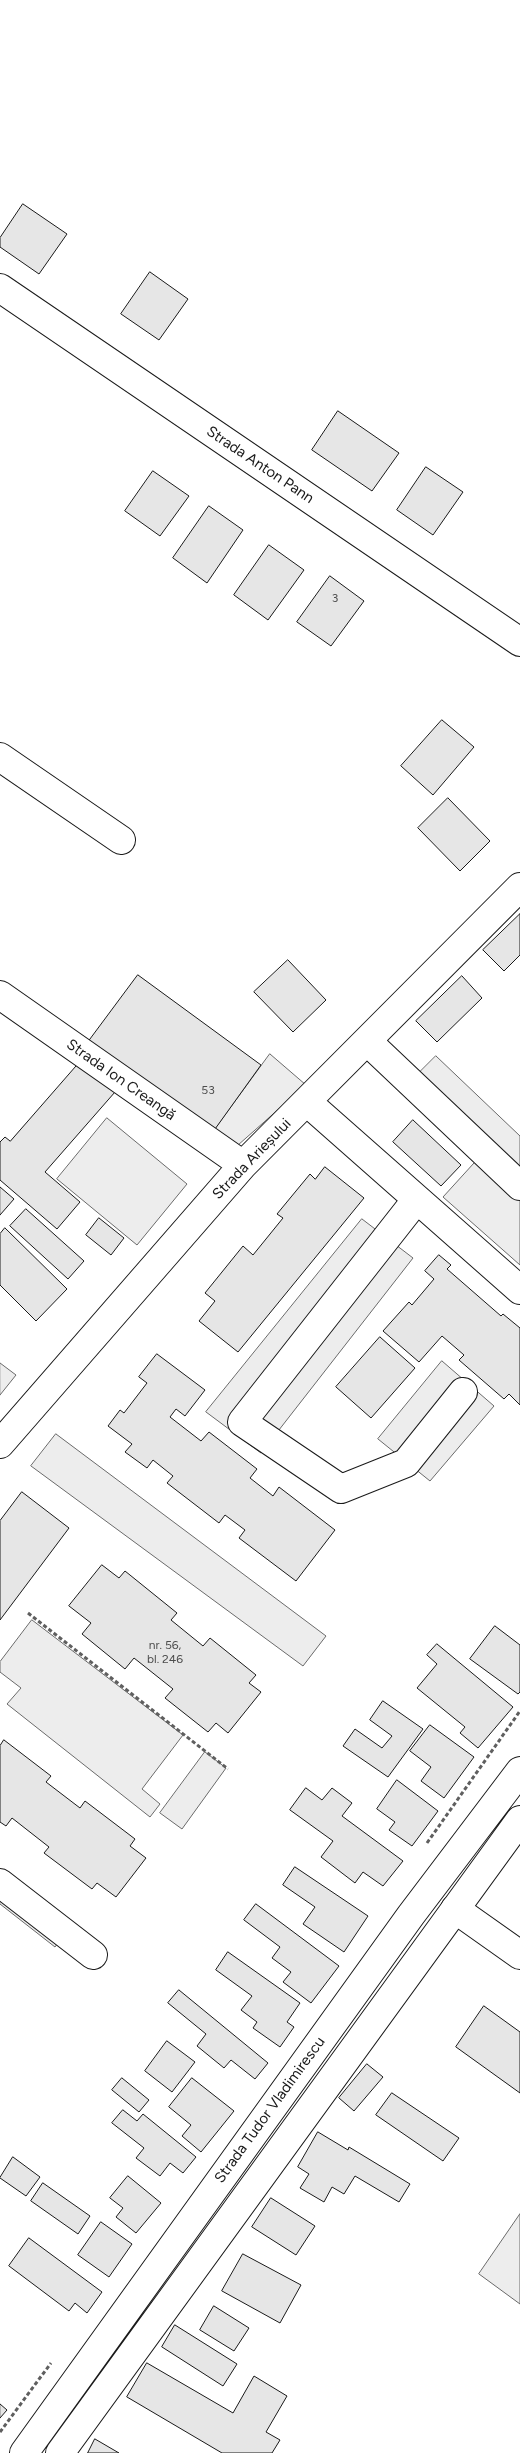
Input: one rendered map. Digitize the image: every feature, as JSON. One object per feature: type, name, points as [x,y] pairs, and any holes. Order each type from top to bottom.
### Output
[{"type":"street","name":"Strada Anton Pann","points":[[0,288],[520,642]]},
{"type":"street","points":[[0,756],[121,840]]},
{"type":"street","name":"Strada Arieșului","points":[[0,1444],[242,1165],[368,1042],[520,887]]},
{"type":"street","name":"Strada Ion Creangă","points":[[0,995],[242,1165]]},
{"type":"street","points":[[368,1042],[520,1186]]},
{"type":"street","points":[[307,1102],[520,1290]]},
{"type":"street","points":[[417,1199],[242,1422],[341,1489],[406,1463],[463,1392]]},
{"type":"street","name":"Strada Tudor Vladimirescu","points":[[24,2453],[410,1915],[520,1770]]},
{"type":"street","points":[[60,2453],[520,1820]]},
{"type":"street","points":[[0,1883],[92,1955]]},
{"type":"street","points":[[455,1909],[520,1955]]},
{"type":"path","points":[[28,1613],[228,1768]]},
{"type":"shaded area","points":[[270,1054],[306,1085],[229,1153],[210,1136]]},
{"type":"shaded area","points":[[436,1056],[520,1136],[520,1265],[443,1197],[484,1152],[410,1082]]},
{"type":"shaded area","points":[[107,1118],[187,1184],[137,1245],[57,1179]]},
{"type":"shaded area","points":[[362,1219],[413,1258],[261,1453],[206,1412]]},
{"type":"shaded area","points":[[442,1361],[494,1406],[430,1481],[378,1439]]},
{"type":"shaded area","points":[[0,1363],[16,1375],[0,1395]]},
{"type":"shaded area","points":[[56,1434],[326,1636],[303,1666],[31,1466]]},
{"type":"shaded area","points":[[32,1620],[183,1735],[142,1789],[160,1804],[150,1817],[7,1704],[21,1688],[0,1672],[0,1662]]},
{"type":"shaded area","points":[[205,1752],[226,1768],[182,1829],[160,1813]]},
{"type":"shaded area","points":[[0,1889],[62,1937],[55,1947],[0,1904]]},
{"type":"shaded area","points":[[520,2214],[520,2304],[479,2274]]},
{"type":"building","points":[[23,204],[67,234],[39,274],[0,247],[0,238]]},
{"type":"building","points":[[150,272],[188,299],[159,340],[121,314]]},
{"type":"building","points":[[338,411],[399,453],[372,491],[312,450]]},
{"type":"building","points":[[426,467],[463,492],[433,535],[397,510]]},
{"type":"building","points":[[153,471],[189,496],[160,536],[125,511]]},
{"type":"building","points":[[209,506],[243,530],[207,583],[173,558]]},
{"type":"building","points":[[269,545],[304,570],[268,620],[234,595]]},
{"type":"building","points":[[330,576],[364,601],[331,646],[297,622]]},
{"type":"building","points":[[442,720],[474,747],[433,795],[401,766]]},
{"type":"building","points":[[448,798],[490,841],[460,871],[418,828]]},
{"type":"building","points":[[520,914],[520,955],[504,971],[483,950]]},
{"type":"building","points":[[288,960],[326,1000],[293,1032],[254,992]]},
{"type":"building","points":[[138,975],[261,1065],[210,1136],[86,1045]]},
{"type":"building","points":[[462,976],[482,998],[437,1042],[416,1021]]},
{"type":"building","points":[[80,1062],[115,1092],[45,1172],[80,1202],[57,1229],[0,1180],[0,1142],[5,1137],[10,1141]]},
{"type":"building","points":[[413,1120],[461,1165],[441,1186],[393,1142]]},
{"type":"building","points":[[325,1167],[364,1198],[238,1352],[199,1321],[215,1301],[205,1293],[243,1246],[253,1255],[283,1218],[277,1214],[310,1174],[315,1179]]},
{"type":"building","points":[[0,1187],[14,1199],[0,1215]]},
{"type":"building","points":[[26,1209],[84,1261],[68,1279],[10,1226]]},
{"type":"building","points":[[99,1218],[124,1238],[111,1255],[86,1235]]},
{"type":"building","points":[[5,1228],[67,1289],[36,1321],[0,1285],[0,1234]]},
{"type":"building","points":[[439,1255],[451,1265],[447,1269],[501,1316],[503,1314],[520,1328],[520,1405],[509,1394],[504,1399],[459,1360],[464,1355],[442,1336],[419,1362],[383,1331],[409,1302],[412,1305],[434,1279],[425,1271]]},
{"type":"building","points":[[380,1337],[415,1368],[371,1418],[336,1387]]},
{"type":"building","points":[[157,1354],[205,1390],[185,1416],[176,1409],[170,1417],[201,1441],[209,1432],[257,1469],[250,1478],[273,1496],[279,1487],[335,1530],[296,1581],[239,1538],[245,1530],[225,1515],[219,1523],[167,1483],[173,1476],[153,1460],[147,1468],[125,1452],[132,1444],[108,1426],[120,1410],[124,1413],[147,1383],[139,1377]]},
{"type":"building","points":[[22,1492],[69,1528],[0,1620],[0,1521]]},
{"type":"building","points":[[102,1565],[119,1578],[125,1571],[177,1613],[171,1620],[203,1646],[210,1638],[256,1675],[249,1683],[261,1692],[228,1733],[216,1723],[208,1732],[165,1698],[173,1689],[134,1658],[125,1669],[82,1634],[91,1623],[69,1606]]},
{"type":"building","points":[[495,1626],[520,1645],[520,1692],[518,1694],[470,1659]]},
{"type":"building","points":[[437,1644],[513,1707],[478,1748],[460,1733],[465,1727],[417,1688],[437,1664],[427,1655]]},
{"type":"building","points":[[383,1701],[423,1729],[388,1777],[343,1746],[355,1729],[382,1748],[392,1736],[370,1720]]},
{"type":"building","points":[[430,1725],[474,1757],[444,1798],[421,1781],[431,1767],[410,1751]]},
{"type":"building","points":[[4,1740],[51,1776],[46,1782],[80,1808],[85,1801],[135,1839],[130,1846],[146,1858],[116,1897],[97,1883],[92,1889],[44,1853],[49,1847],[12,1818],[6,1826],[0,1822],[0,1746]]},
{"type":"building","points":[[397,1780],[438,1811],[412,1846],[389,1830],[395,1822],[377,1809]]},
{"type":"building","points":[[306,1788],[322,1800],[332,1788],[352,1803],[342,1816],[403,1861],[383,1886],[363,1872],[355,1883],[321,1857],[333,1841],[290,1810]]},
{"type":"building","points":[[295,1867],[368,1916],[344,1952],[303,1924],[315,1907],[283,1885]]},
{"type":"building","points":[[256,1904],[339,1966],[311,2003],[283,1982],[291,1972],[272,1958],[280,1947],[244,1920]]},
{"type":"building","points":[[228,1952],[300,2003],[287,2022],[294,2027],[280,2047],[253,2028],[257,2022],[241,2010],[252,1996],[216,1970]]},
{"type":"building","points":[[179,1990],[268,2063],[255,2079],[231,2060],[224,2068],[197,2046],[206,2034],[168,2003]]},
{"type":"building","points":[[484,2006],[520,2032],[520,2093],[456,2047]]},
{"type":"building","points":[[167,2041],[195,2062],[172,2092],[145,2071]]},
{"type":"building","points":[[367,2064],[383,2077],[354,2111],[339,2098]]},
{"type":"building","points":[[122,2078],[149,2100],[139,2112],[112,2090]]},
{"type":"building","points":[[192,2078],[234,2111],[201,2152],[182,2136],[191,2125],[169,2107]]},
{"type":"building","points":[[392,2093],[459,2138],[443,2161],[376,2115]]},
{"type":"building","points":[[123,2110],[137,2121],[143,2114],[196,2157],[183,2173],[170,2163],[160,2176],[136,2158],[144,2148],[112,2123]]},
{"type":"building","points":[[318,2132],[348,2150],[349,2147],[410,2184],[399,2202],[355,2176],[344,2194],[332,2187],[324,2202],[300,2188],[309,2174],[298,2167]]},
{"type":"building","points":[[13,2157],[40,2177],[26,2196],[0,2178]]},
{"type":"building","points":[[128,2176],[161,2203],[136,2233],[116,2217],[123,2208],[110,2198]]},
{"type":"building","points":[[43,2183],[90,2216],[78,2234],[31,2201]]},
{"type":"building","points":[[271,2198],[315,2226],[296,2255],[252,2227]]},
{"type":"building","points":[[101,2222],[132,2244],[109,2277],[78,2255]]},
{"type":"building","points":[[29,2238],[102,2292],[87,2313],[75,2303],[69,2311],[9,2266]]},
{"type":"building","points":[[243,2254],[301,2285],[280,2323],[222,2291]]},
{"type":"building","points":[[214,2306],[249,2328],[234,2351],[200,2330]]},
{"type":"building","points":[[175,2325],[237,2364],[223,2386],[162,2347]]},
{"type":"building","points":[[147,2363],[233,2413],[254,2376],[287,2396],[266,2432],[280,2440],[272,2453],[222,2453],[127,2397]]},
{"type":"building","points":[[0,2404],[7,2410],[0,2418]]},
{"type":"building","points":[[95,2439],[119,2453],[88,2453]]}]
